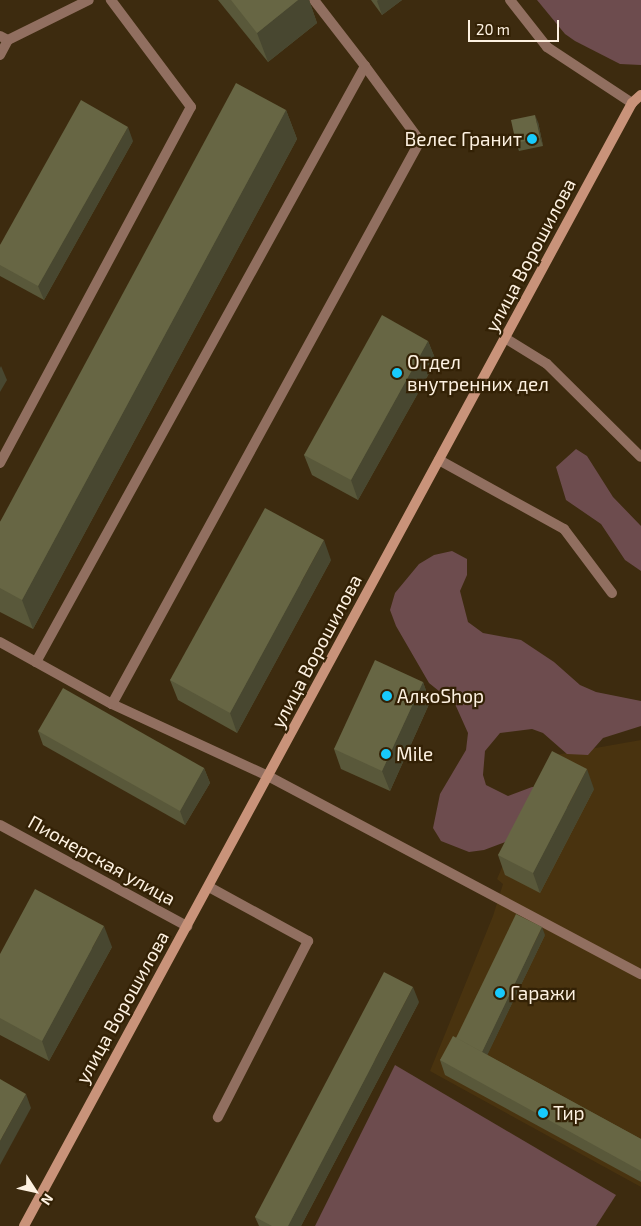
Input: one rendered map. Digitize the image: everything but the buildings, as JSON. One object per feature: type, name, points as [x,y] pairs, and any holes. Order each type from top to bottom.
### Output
[{"type":"main road","name":"улица Ворошилова","points":[[24,1226],[632,103],[641,95]]},
{"type":"street","points":[[0,55],[4,38],[89,0]]},
{"type":"street","points":[[0,463],[191,106],[111,0]]},
{"type":"street","points":[[112,704],[420,141],[314,0]]},
{"type":"street","points":[[510,0],[547,47],[632,103]]},
{"type":"street","points":[[36,662],[365,66]]},
{"type":"street","points":[[505,338],[547,364],[641,457]]},
{"type":"street","points":[[439,460],[564,529],[612,593]]},
{"type":"street","points":[[0,642],[112,704],[268,776],[641,974]]},
{"type":"street","name":"Пионерская улица","points":[[0,825],[187,926]]},
{"type":"street","points":[[209,887],[308,941],[218,1117]]},
{"type":"shaded area","points":[[537,0],[641,0],[641,65],[620,64],[575,41],[565,34]]},
{"type":"shaded area","points":[[576,449],[587,456],[613,497],[641,526],[641,571],[625,560],[601,524],[566,500],[556,467]]},
{"type":"shaded area","points":[[452,551],[467,559],[467,575],[460,591],[468,622],[483,633],[521,640],[554,662],[580,685],[596,692],[641,701],[641,726],[603,738],[588,755],[567,754],[543,733],[532,729],[500,733],[485,751],[483,775],[486,785],[508,796],[532,787],[545,787],[511,840],[484,850],[469,852],[441,841],[433,828],[440,794],[466,750],[468,733],[455,704],[429,683],[396,626],[390,610],[395,593],[419,564],[434,555]]},
{"type":"shaded area","points":[[641,740],[641,1187],[430,1071],[493,916],[503,884],[497,879],[550,756]]},
{"type":"shaded area","points":[[395,1065],[616,1195],[596,1226],[315,1226]]},
{"type":"place","name":"Велес Гранит","points":[[532,139]]},
{"type":"place","name":"Отдел внутренних дел","points":[[397,373]]},
{"type":"place","name":"АлкоShop","points":[[387,696]]},
{"type":"place","name":"Mile","points":[[386,754]]},
{"type":"place","name":"Гаражи","points":[[500,993]]},
{"type":"place","name":"Тир","points":[[543,1113]]}]
